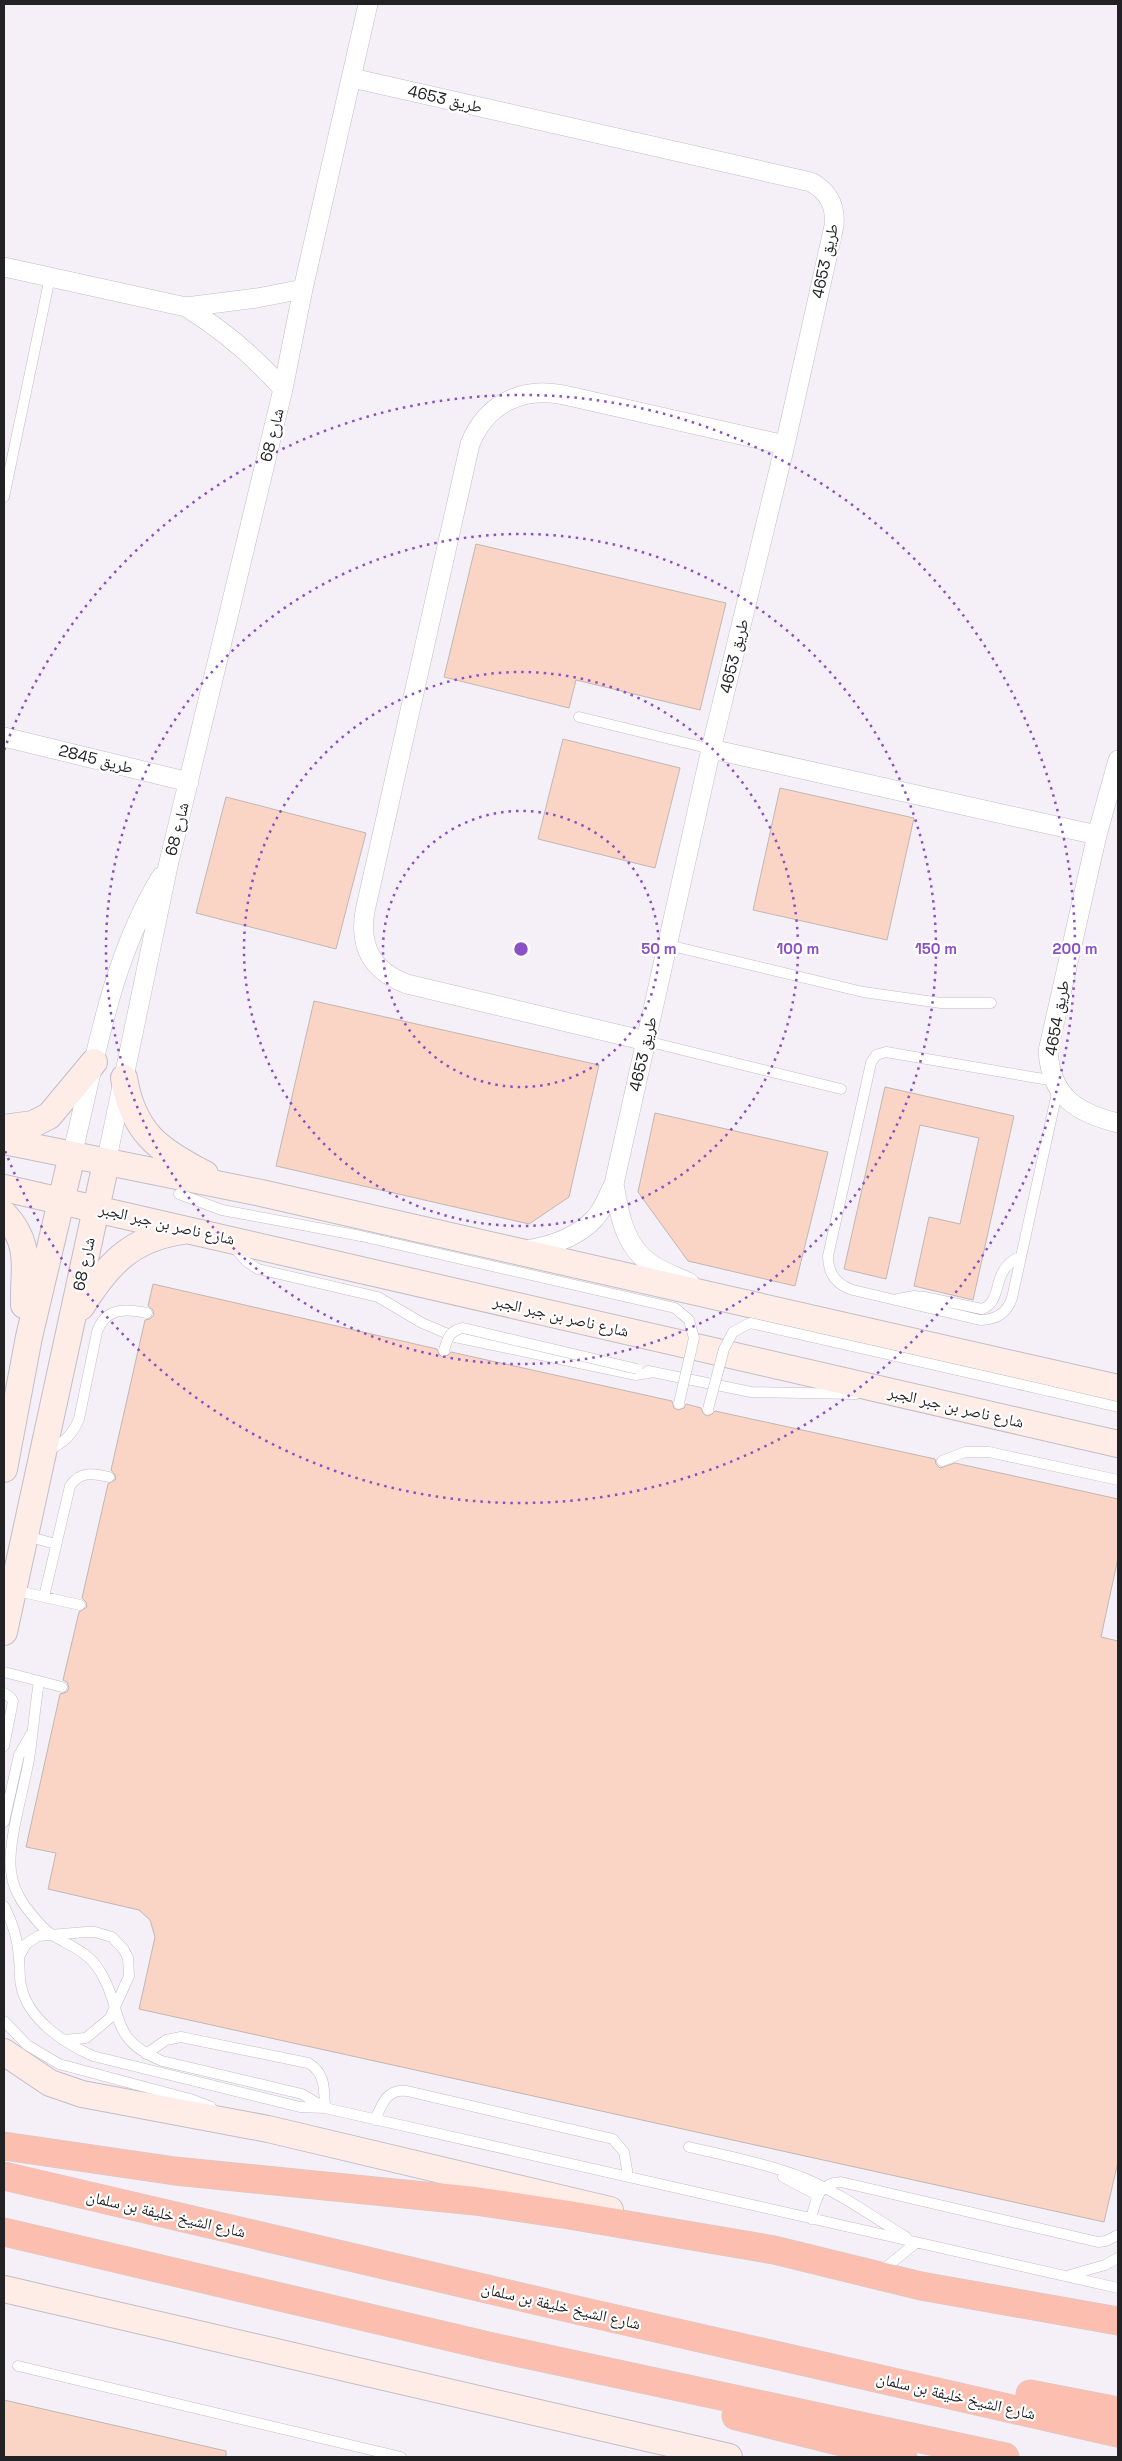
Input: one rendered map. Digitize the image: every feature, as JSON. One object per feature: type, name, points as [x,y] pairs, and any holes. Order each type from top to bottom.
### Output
[{"type":"highway","points":[[4,2146],[175,2171],[484,2203],[569,2214],[774,2250],[878,2274],[1118,2341]]},
{"type":"highway","name":"شارع الشيخ خليفة بن سلمان","points":[[4,2176],[581,2312],[1118,2433]]},
{"type":"highway","points":[[4,2232],[497,2348],[1005,2457]]},
{"type":"highway","points":[[4,2249],[289,2300]]},
{"type":"highway","points":[[921,2286],[1118,2321]]},
{"type":"highway","points":[[581,2312],[1118,2411]]},
{"type":"highway","points":[[497,2348],[759,2423],[903,2457]]},
{"type":"main road","points":[[4,1128],[34,1124],[49,1116],[94,1062]]},
{"type":"main road","points":[[124,1078],[128,1099],[136,1119],[148,1136],[162,1150],[179,1161],[234,1188]]},
{"type":"main road","points":[[4,1141],[72,1155],[104,1172],[179,1194],[220,1197],[261,1193]]},
{"type":"main road","name":"شارع 68","points":[[4,1469],[29,1337],[72,1155]]},
{"type":"main road","points":[[62,1200],[80,1186],[104,1172],[234,1188],[520,1251],[1118,1388]]},
{"type":"main road","name":"شارع 68","points":[[4,1632],[104,1172]]},
{"type":"main road","name":"شارع ناصر بن جبر الجبر","points":[[4,1188],[96,1207],[1118,1444]]},
{"type":"main road","points":[[4,1214],[14,1228],[25,1256],[24,1308],[29,1337]]},
{"type":"main road","points":[[70,1325],[97,1282],[111,1264],[128,1250],[161,1235],[190,1230]]},
{"type":"main road","points":[[4,2052],[50,2084],[82,2094],[268,2129],[774,2250]]},
{"type":"main road","points":[[4,2289],[729,2457]]},
{"type":"main road","points":[[4,2304],[27,2302],[98,2311]]},
{"type":"street","name":"شارع 68","points":[[104,1172],[168,866],[283,389],[303,289],[368,4]]},
{"type":"street","name":"طريق 4653","points":[[352,78],[793,178],[819,187],[831,200],[834,209],[834,226],[711,749],[614,1184],[595,1218],[570,1237],[551,1246],[520,1251]]},
{"type":"street","points":[[4,267],[186,307],[249,300],[303,289]]},
{"type":"street","points":[[186,307],[228,336],[254,358],[283,389]]},
{"type":"street","points":[[646,1040],[407,984],[386,974],[377,966],[366,946],[363,934],[365,911],[470,444],[474,432],[491,411],[513,398],[538,392],[564,395],[784,445]]},
{"type":"street","name":"طريق 2845","points":[[4,737],[188,782]]},
{"type":"street","points":[[711,749],[1097,835]]},
{"type":"street","name":"طريق 4654","points":[[1118,760],[1097,835],[1050,1039],[1049,1064],[1056,1085],[1069,1102],[1084,1113],[1118,1123]]},
{"type":"street","name":"شارع 68","points":[[72,1155],[94,1062],[136,921],[168,866]]},
{"type":"street","name":"طريق 4653","points":[[614,1184],[621,1225],[635,1246],[650,1263],[719,1297]]},
{"type":"lane","points":[[4,497],[50,277]]},
{"type":"lane","points":[[579,717],[711,749]]},
{"type":"lane","points":[[668,945],[872,994],[941,1004],[991,1003]]},
{"type":"lane","points":[[646,1040],[840,1089]]},
{"type":"lane","points":[[886,1052],[1056,1085],[1021,1256],[1010,1305],[1000,1316],[980,1320],[846,1288],[834,1278],[828,1264],[869,1073],[876,1055],[886,1052]]},
{"type":"lane","points":[[179,1194],[222,1210],[361,1236],[675,1308],[689,1320],[694,1338],[679,1403]]},
{"type":"lane","points":[[228,1239],[247,1262],[258,1269],[378,1297],[395,1305],[422,1323],[455,1336],[636,1375],[654,1372]]},
{"type":"lane","points":[[895,1300],[914,1296],[982,1309],[994,1298],[1003,1268],[1021,1256]]},
{"type":"lane","points":[[44,1452],[66,1440],[74,1431],[79,1419],[97,1332],[103,1320],[115,1311],[123,1309],[147,1313]]},
{"type":"lane","points":[[708,1409],[724,1349],[733,1332],[750,1323],[1118,1407]]},
{"type":"lane","points":[[444,1350],[448,1336],[453,1330],[463,1328],[727,1389],[759,1393],[899,1394]]},
{"type":"lane","points":[[942,1461],[965,1452],[989,1452],[1118,1480]]},
{"type":"lane","points":[[44,1597],[67,1493],[74,1480],[86,1474],[109,1477]]},
{"type":"lane","points":[[25,1536],[56,1544]]},
{"type":"lane","points":[[13,1590],[80,1605]]},
{"type":"lane","points":[[4,1672],[62,1687]]},
{"type":"lane","points":[[11,1872],[11,1854],[29,1758],[39,1680]]},
{"type":"lane","points":[[4,1693],[13,1701],[4,1746]]},
{"type":"lane","points":[[4,1822],[19,1755],[31,1734]]},
{"type":"lane","points":[[4,1858],[11,1872],[18,1896],[35,1918],[53,1936],[71,1944],[96,1966],[109,1989],[118,2025],[126,2036],[146,2054],[162,2061],[302,2094],[326,2108]]},
{"type":"lane","points":[[4,1906],[15,1932],[21,1987],[32,2009],[44,2024],[63,2040],[93,2056],[130,2067],[300,2107],[326,2108],[1118,2288]]},
{"type":"lane","points":[[19,1957],[26,1944],[38,1936],[95,1932],[112,1937],[119,1943],[128,1958],[129,1976],[110,2018],[86,2038],[63,2040]]},
{"type":"lane","points":[[4,2021],[27,2045],[60,2064],[190,2100],[268,2129]]},
{"type":"lane","points":[[146,2054],[166,2040],[181,2037],[308,2064],[319,2071],[322,2077],[326,2108]]},
{"type":"lane","points":[[375,2120],[383,2102],[390,2093],[401,2090],[417,2093],[613,2138],[624,2152],[628,2176]]},
{"type":"lane","points":[[689,2147],[753,2162],[803,2178],[820,2192],[916,2243]]},
{"type":"lane","points":[[810,2219],[820,2192],[832,2182],[847,2183],[1098,2242],[1106,2241],[1118,2235]]},
{"type":"lane","points":[[878,2274],[916,2243]]},
{"type":"lane","points":[[1064,2276],[1085,2272],[1118,2258]]},
{"type":"lane","points":[[18,2366],[399,2457]]},
{"type":"building","points":[[476,544],[726,603],[700,710],[576,680],[569,708],[444,677]]},
{"type":"building","points":[[563,739],[680,768],[655,868],[538,839]]},
{"type":"building","points":[[780,788],[914,818],[887,940],[753,910]]},
{"type":"building","points":[[226,797],[366,833],[336,949],[196,913]]},
{"type":"building","points":[[314,1001],[599,1065],[569,1197],[529,1224],[276,1166]]},
{"type":"building","points":[[885,1087],[1014,1116],[973,1300],[914,1286],[929,1217],[960,1224],[979,1138],[920,1125],[886,1279],[844,1269]]},
{"type":"building","points":[[655,1113],[828,1152],[795,1286],[688,1261],[638,1192]]},
{"type":"building","points":[[153,1284],[437,1349],[442,1357],[451,1352],[672,1401],[674,1408],[678,1410],[684,1408],[686,1404],[701,1408],[707,1416],[715,1411],[935,1459],[936,1464],[940,1468],[955,1463],[1118,1499],[1118,1558],[1101,1637],[1118,1641],[1118,2162],[1104,2222],[139,2009],[155,1937],[150,1920],[139,1910],[48,1889],[56,1853],[26,1847],[60,1694],[67,1692],[69,1688],[67,1682],[63,1680],[79,1612],[87,1607],[86,1602],[82,1598],[108,1484],[116,1479],[111,1470],[145,1320],[150,1319],[154,1315],[153,1310],[148,1306]]},
{"type":"building","points":[[4,2400],[226,2451],[226,2457],[4,2457]]}]
